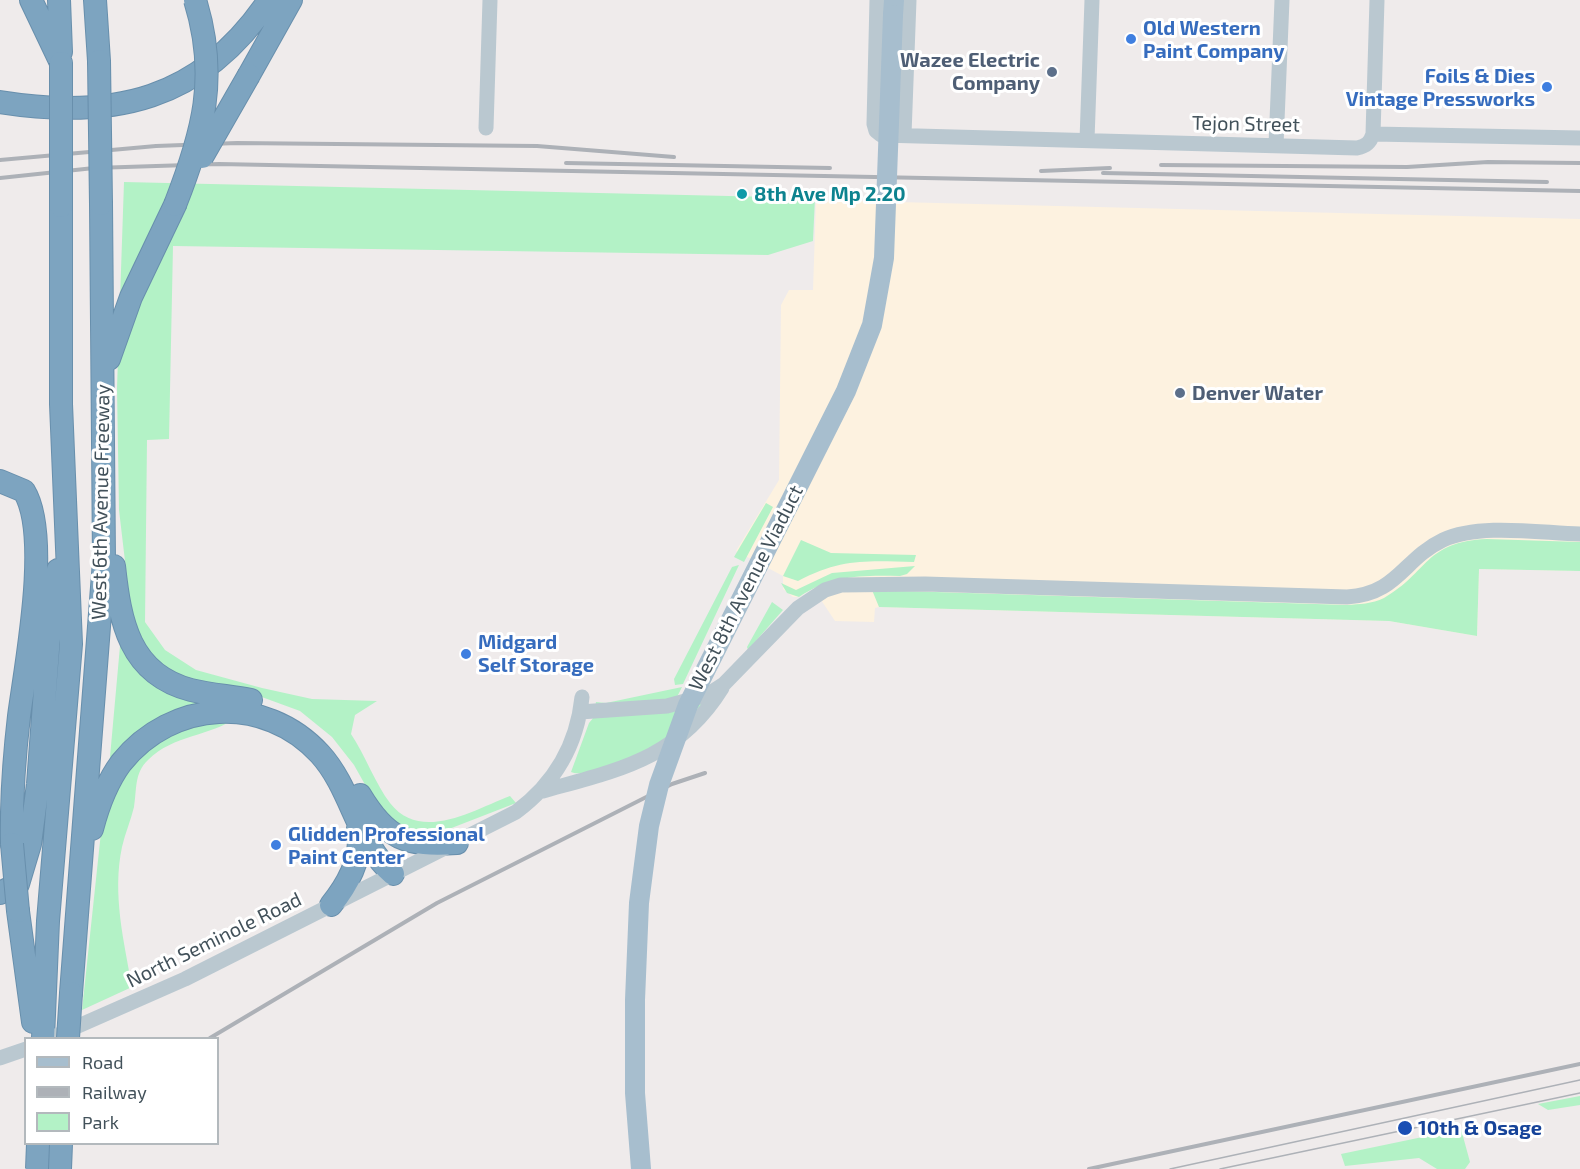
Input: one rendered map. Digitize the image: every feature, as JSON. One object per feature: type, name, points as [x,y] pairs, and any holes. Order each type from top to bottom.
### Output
[{"type":"highway","points":[[31,0],[61,63]]},
{"type":"highway","name":"West 6th Avenue Freeway","points":[[39,1027],[70,666],[60,301],[59,0]]},
{"type":"highway","name":"West 6th Avenue Freeway","points":[[68,1037],[75,916],[104,561],[104,375],[99,62],[95,0]]},
{"type":"highway","points":[[175,206],[199,138],[207,99],[206,48],[195,0]]},
{"type":"highway","points":[[0,102],[80,110],[115,106],[146,98],[180,82],[217,57],[245,30],[269,0]]},
{"type":"highway","points":[[104,375],[125,313],[175,206],[291,0]]},
{"type":"highway","points":[[0,481],[24,490],[31,506],[34,524],[34,609],[14,761],[12,844],[18,911],[39,1027]]},
{"type":"highway","points":[[105,493],[120,615],[131,644],[145,663],[160,676],[186,689],[255,701],[289,713],[326,742],[344,766],[374,819],[394,835],[425,843],[458,843]]},
{"type":"highway","points":[[0,894],[18,884],[30,844],[43,746],[50,636],[64,500]]},
{"type":"highway","points":[[75,916],[93,826],[109,782],[121,763],[139,743],[174,721],[199,713],[225,711],[250,713],[277,722],[303,738],[324,759],[373,852],[393,874]]},
{"type":"highway","points":[[358,791],[388,852],[393,874]]},
{"type":"highway","points":[[331,905],[346,886],[355,866],[359,847],[356,818]]},
{"type":"highway","points":[[37,1169],[38,1145]]},
{"type":"highway","points":[[60,1169],[61,1145]]},
{"type":"main road","name":"West 8th Avenue Viaduct","points":[[641,1169],[635,1093],[635,1000],[639,903],[649,826],[662,777],[688,705],[846,391],[872,325],[884,258],[893,8]]},
{"type":"street","points":[[486,128],[490,0]]},
{"type":"street","name":"Tejon Street","points":[[877,0],[874,124],[876,131],[881,135],[1357,147],[1365,146],[1371,141],[1373,134]]},
{"type":"street","points":[[904,135],[909,0]]},
{"type":"street","points":[[1087,140],[1092,0]]},
{"type":"street","points":[[1276,145],[1282,0]]},
{"type":"street","points":[[1377,0],[1373,134],[1580,138]]},
{"type":"street","points":[[543,791],[607,773],[663,749],[696,723],[724,684],[798,608],[825,590],[841,585],[925,584],[1359,597],[1380,590],[1429,548],[1456,535],[1488,532],[1580,534]]},
{"type":"street","points":[[543,791],[562,763],[581,705],[675,705],[707,695],[724,684]]},
{"type":"street","name":"North Seminole Road","points":[[53,1037],[177,983],[458,843],[510,816],[543,791]]},
{"type":"street","points":[[0,1058],[24,1050]]},
{"type":"shaded area","name":"Denver Water","points":[[816,200],[1580,219],[1580,571],[1479,569],[1477,636],[1389,621],[879,607],[875,608],[874,622],[835,621],[813,588],[799,597],[793,597],[783,589],[783,576],[736,551],[779,480],[781,305],[789,290],[813,290]]},
{"type":"green space","points":[[124,182],[815,198],[813,241],[768,255],[173,246],[169,439],[147,440],[145,622],[165,650],[196,670],[312,699],[377,701],[355,715],[351,734],[385,796],[403,815],[417,821],[432,822],[464,815],[510,796],[516,803],[449,829],[424,833],[398,829],[381,813],[354,765],[332,737],[300,711],[259,696],[166,672],[146,652],[133,629],[119,510],[117,388]]},
{"type":"green space","points":[[766,503],[773,507],[744,562],[734,557]]},
{"type":"green space","points":[[1487,539],[1580,542],[1580,571],[1479,569],[1477,636],[1389,621],[879,607],[872,590],[1347,605],[1370,603],[1384,598],[1399,588],[1439,552],[1466,541]]},
{"type":"green space","points":[[801,540],[831,553],[916,555],[914,562],[868,562],[842,565],[828,568],[798,581],[783,576]]},
{"type":"green space","points":[[739,565],[683,684],[675,685],[674,679],[732,567]]},
{"type":"green space","points":[[915,566],[907,574],[900,576],[860,576],[835,580],[799,597],[787,593],[781,583],[796,590],[832,573]]},
{"type":"green space","points":[[772,602],[783,610],[748,650],[747,647]]},
{"type":"green space","points":[[123,642],[221,703],[109,768],[120,646]]},
{"type":"green space","points":[[682,687],[675,701],[595,707],[596,702],[606,703]]},
{"type":"green space","points":[[705,703],[663,746],[631,760],[602,769],[571,772],[589,723],[594,717]]},
{"type":"green space","points":[[237,717],[226,724],[169,745],[148,760],[140,770],[134,807],[122,847],[118,882],[120,917],[132,987],[82,1010],[102,823],[110,794],[157,736]]},
{"type":"green space","points":[[1580,1096],[1580,1105],[1548,1110],[1538,1104]]},
{"type":"green space","points":[[1461,1129],[1470,1162],[1465,1169],[1437,1169],[1419,1158],[1345,1166],[1341,1154]]},
{"type":"tram line","points":[[1170,1169],[1580,1080]]},
{"type":"tram line","points":[[1220,1169],[1580,1093]]},
{"type":"railway","points":[[0,160],[156,146],[237,143],[537,146],[674,157]]},
{"type":"railway","points":[[1161,165],[1407,167],[1488,162],[1580,163]]},
{"type":"railway","points":[[566,163],[830,168]]},
{"type":"railway","points":[[0,178],[94,168],[219,164],[1580,191]]},
{"type":"railway","points":[[1041,171],[1110,168]]},
{"type":"railway","points":[[1103,173],[1547,182]]},
{"type":"railway","points":[[212,1037],[437,903],[672,784],[705,773]]},
{"type":"railway","points":[[1089,1169],[1580,1064]]},
{"type":"railway","points":[[29,1169],[62,1145]]},
{"type":"place","name":"Old Western Paint Company","points":[[1131,39]]},
{"type":"place","name":"Wazee Electric Company","points":[[1052,72]]},
{"type":"place","name":"Foils & Dies Vintage Pressworks","points":[[1547,87]]},
{"type":"place","name":"8th Ave Mp 2.20","points":[[742,194]]},
{"type":"place","name":"Denver Water","points":[[1180,393]]},
{"type":"place","name":"Midgard Self Storage","points":[[466,654]]},
{"type":"place","name":"Glidden Professional Paint Center","points":[[276,845]]},
{"type":"place","name":"10th & Osage","points":[[1405,1128]]}]
